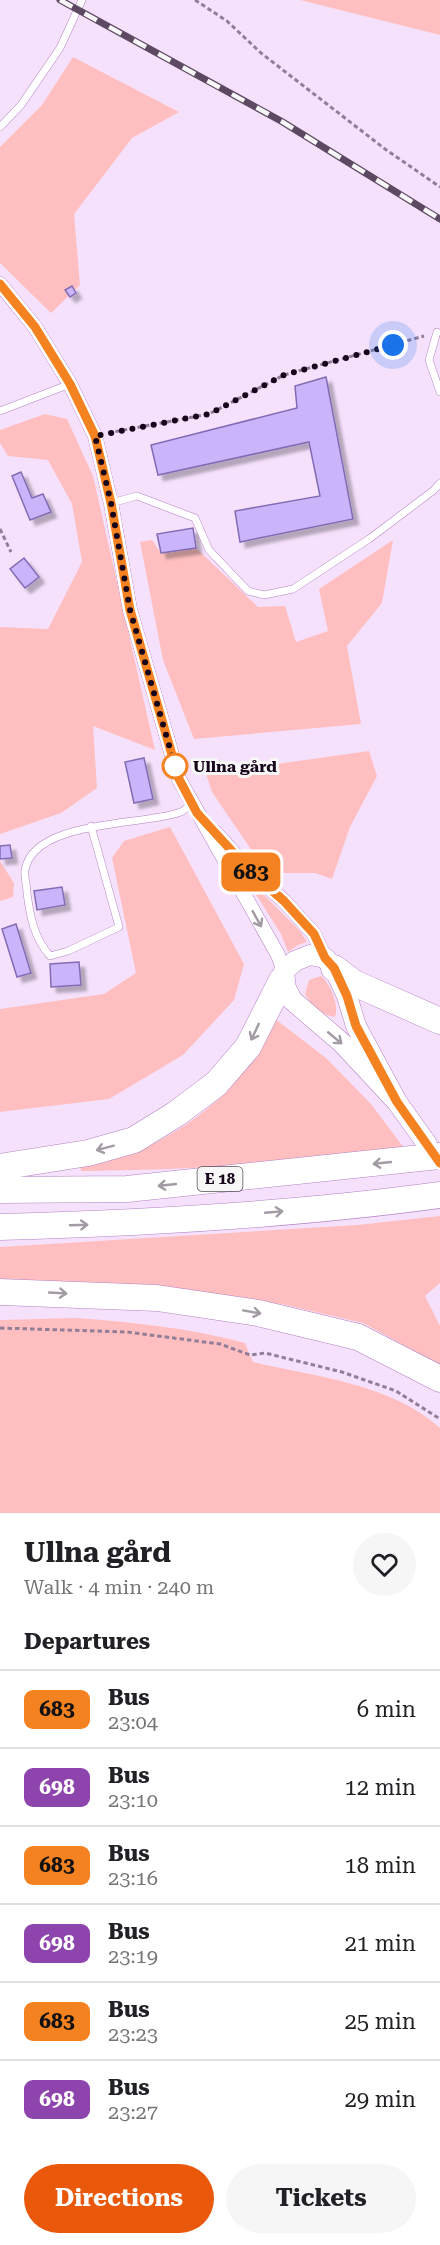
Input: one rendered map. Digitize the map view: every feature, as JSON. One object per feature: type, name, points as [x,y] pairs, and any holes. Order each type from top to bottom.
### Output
[{"type":"highway","points":[[329,963],[354,983],[440,1021]]},
{"type":"highway","points":[[0,1167],[88,1153],[134,1140],[176,1114],[216,1084],[248,1047],[283,975]]},
{"type":"highway","name":"E 18","points":[[0,1190],[127,1189],[433,1150]]},
{"type":"highway","name":"E 18","points":[[0,1227],[133,1224],[378,1203],[440,1195]]},
{"type":"highway","points":[[0,1292],[157,1298],[258,1313],[358,1337],[440,1379]]},
{"type":"street","points":[[0,284],[35,327],[70,384],[95,436],[111,503],[130,610],[179,779],[278,955],[292,999],[342,1043],[397,1102],[433,1150]]},
{"type":"street","points":[[194,808],[251,872],[284,901],[314,934],[347,996],[356,1026],[397,1102]]},
{"type":"street","points":[[283,975],[296,961],[310,955],[329,963]]},
{"type":"lane","points":[[0,127],[21,105],[60,48],[82,0]]},
{"type":"lane","points":[[437,332],[429,360],[440,392]]},
{"type":"lane","points":[[0,411],[70,384]]},
{"type":"lane","points":[[111,503],[137,496],[195,518],[209,550],[248,591],[264,595],[293,589],[369,539],[440,483]]},
{"type":"lane","points":[[91,826],[119,927],[68,951],[50,956],[40,944],[30,914],[25,871],[31,855],[44,844],[91,826],[194,808]]},
{"type":"path","points":[[195,0],[227,21],[261,53],[385,149],[440,187]]},
{"type":"path","points":[[95,436],[209,414],[284,375],[437,332]]},
{"type":"path","points":[[0,529],[11,552]]},
{"type":"path","points":[[0,1328],[127,1332],[220,1344],[250,1355],[265,1353],[342,1372],[396,1391],[440,1419]]},
{"type":"shaded area","points":[[300,0],[440,0],[440,35]]},
{"type":"shaded area","points":[[73,57],[179,112],[132,138],[74,214],[80,285],[51,313],[0,263],[0,147],[42,105]]},
{"type":"shaded area","points":[[45,414],[67,419],[93,476],[155,750],[93,726],[97,788],[61,813],[0,834],[0,627],[48,629],[82,562],[72,504],[48,460],[8,456],[0,443],[0,430]]},
{"type":"shaded area","points":[[152,540],[161,553],[196,548],[258,607],[285,606],[296,642],[328,631],[319,589],[393,540],[382,603],[347,646],[361,724],[194,739],[163,660],[140,542]]},
{"type":"shaded area","points":[[369,751],[377,776],[350,827],[332,879],[315,873],[267,873],[212,792],[206,774]]},
{"type":"shaded area","points":[[170,827],[244,964],[234,1000],[183,1055],[109,1099],[0,1112],[0,1009],[104,994],[136,973],[112,858],[124,841]]},
{"type":"shaded area","points":[[0,861],[14,883],[13,897],[0,901]]},
{"type":"shaded area","points":[[250,885],[254,885],[300,931],[307,942],[288,952],[281,934]]},
{"type":"shaded area","points":[[321,976],[333,995],[336,1006],[335,1017],[326,1015],[318,1009],[305,994],[309,980]]},
{"type":"shaded area","points":[[274,1018],[326,1058],[371,1104],[407,1152],[244,1165],[81,1171],[80,1164],[123,1155],[147,1147],[189,1123],[207,1109],[239,1078],[264,1040]]},
{"type":"shaded area","points":[[440,1216],[440,1283],[425,1296],[440,1326],[440,1365],[363,1323],[281,1304],[106,1287],[0,1282],[0,1247],[357,1225]]},
{"type":"shaded area","points":[[75,1318],[161,1326],[245,1343],[253,1362],[351,1384],[399,1401],[440,1428],[440,1513],[0,1513],[0,1320]]},
{"type":"building","points":[[72,286],[76,293],[70,297],[65,290]]},
{"type":"building","points":[[326,377],[353,519],[240,542],[235,511],[320,496],[309,442],[158,475],[151,445],[297,408],[295,386]]},
{"type":"building","points":[[21,472],[32,498],[43,494],[51,512],[30,520],[12,476]]},
{"type":"building","points":[[193,528],[196,548],[161,553],[157,534]]},
{"type":"building","points":[[24,558],[39,577],[25,588],[10,569]]},
{"type":"building","points":[[144,758],[153,799],[134,803],[125,762]]},
{"type":"building","points":[[10,845],[12,858],[0,859],[0,846]]},
{"type":"building","points":[[62,887],[65,905],[37,910],[34,891]]},
{"type":"building","points":[[16,924],[31,973],[17,977],[2,929]]},
{"type":"building","points":[[79,962],[81,985],[51,987],[50,964]]},
{"type":"railway","points":[[60,0],[281,121],[440,219]]},
{"type":"bus line","name":"683","points":[[0,284],[35,327],[70,384],[95,436],[111,503],[130,610],[179,779],[197,813],[251,872],[284,901],[314,934],[347,996],[356,1026],[397,1102],[440,1163]]},
{"type":"place","name":"Ullna gård","points":[[175,766]]},
{"type":"route","points":[[175,766],[130,610],[111,503],[95,436],[209,414],[284,375],[393,345]]}]
